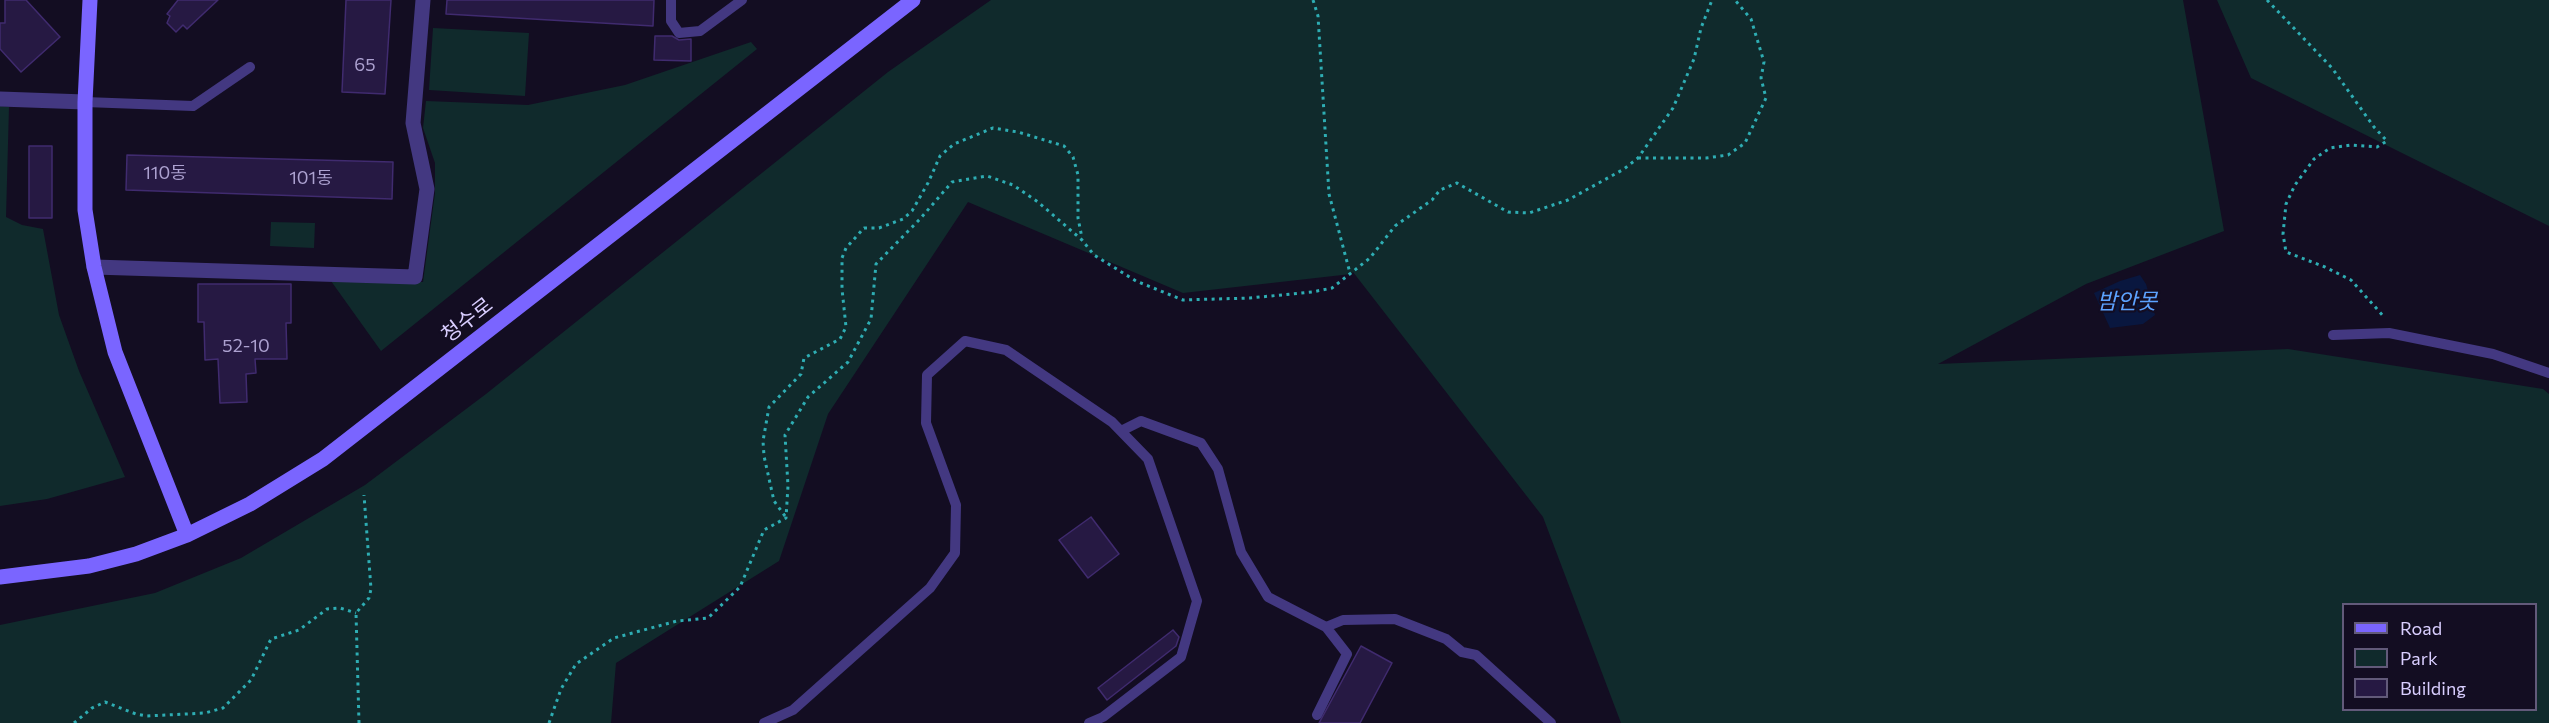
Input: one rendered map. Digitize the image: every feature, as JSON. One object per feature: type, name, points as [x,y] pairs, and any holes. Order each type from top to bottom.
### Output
[{"type":"main road","points":[[90,0],[85,102],[85,210],[94,267],[115,352],[187,535]]},
{"type":"main road","name":"청수로","points":[[0,577],[89,566],[136,554],[187,535],[250,504],[323,459],[913,0]]},
{"type":"street","points":[[94,267],[415,277],[428,189],[413,123],[423,0]]},
{"type":"street","points":[[0,99],[85,102]]},
{"type":"lane","points":[[671,0],[671,21],[679,33],[700,31],[742,0]]},
{"type":"lane","points":[[85,102],[193,106],[250,67]]},
{"type":"lane","points":[[2333,335],[2390,333],[2493,354],[2549,374]]},
{"type":"lane","points":[[764,723],[793,710],[930,588],[955,553],[956,505],[927,423],[927,375],[965,341],[1006,350],[1112,422],[1148,459],[1197,601],[1181,657],[1103,717],[1089,723]]},
{"type":"lane","points":[[1121,431],[1141,421],[1201,443],[1218,469],[1241,552],[1268,597],[1326,627],[1347,654],[1317,715]]},
{"type":"lane","points":[[1326,627],[1343,620],[1395,619],[1446,639],[1462,652],[1476,655],[1551,723]]},
{"type":"path","points":[[1313,0],[1318,27],[1329,194],[1351,274]]},
{"type":"path","points":[[786,518],[788,486],[785,435],[808,397],[848,362],[871,319],[876,264],[952,182],[987,176],[1013,185],[1038,202],[1082,240],[1094,255],[1136,281],[1183,300],[1312,292],[1332,288],[1370,258],[1395,226],[1432,200],[1440,190],[1457,183],[1508,212],[1529,213],[1568,200],[1624,169],[1638,158],[1673,108],[1694,59],[1701,28],[1712,0]]},
{"type":"path","points":[[1638,158],[1706,158],[1728,155],[1745,143],[1766,98],[1761,78],[1764,62],[1750,19],[1735,0]]},
{"type":"path","points":[[2266,0],[2332,68],[2374,127],[2387,141],[2376,147],[2351,145],[2330,148],[2314,159],[2295,185],[2286,204],[2283,234],[2286,252],[2351,280],[2386,319]]},
{"type":"path","points":[[786,518],[774,501],[764,456],[763,441],[769,407],[801,374],[804,358],[840,339],[846,327],[842,258],[846,248],[864,228],[879,228],[903,219],[912,211],[940,156],[954,144],[993,128],[1018,132],[1064,146],[1073,157],[1078,175],[1078,218],[1082,240]]},
{"type":"path","points":[[359,723],[356,613],[369,598],[371,589],[364,495]]},
{"type":"path","points":[[549,723],[561,689],[576,664],[614,638],[677,621],[708,618],[740,587],[764,530],[786,518]]},
{"type":"path","points":[[74,723],[92,708],[105,702],[147,716],[206,713],[223,708],[251,680],[271,639],[299,630],[327,609],[340,608],[356,613]]},
{"type":"green space","points":[[991,0],[2183,0],[2224,231],[2086,284],[1938,364],[2288,349],[2543,389],[2549,394],[2549,723],[1621,723],[1543,517],[1353,272],[1183,293],[968,202],[828,414],[779,561],[616,663],[611,723],[0,723],[0,625],[155,593],[241,558],[365,485],[486,394],[888,72]]},
{"type":"green space","points":[[2217,0],[2549,0],[2549,226],[2251,78]]},
{"type":"green space","points":[[433,28],[529,33],[525,96],[429,90]]},
{"type":"green space","points":[[751,42],[757,49],[381,351],[331,281],[423,282],[435,193],[435,163],[423,128],[426,101],[528,105],[625,85]]},
{"type":"green space","points":[[0,106],[9,107],[6,217],[22,225],[43,229],[59,315],[79,371],[125,477],[47,499],[0,506]]},
{"type":"green space","points":[[271,222],[315,223],[314,248],[270,246]]},
{"type":"water","name":"밤안못","points":[[2140,275],[2146,284],[2155,315],[2143,324],[2110,328],[2094,293]]},
{"type":"building","points":[[5,0],[26,0],[60,37],[21,72],[0,49],[0,23],[5,23]]},
{"type":"building","points":[[178,0],[218,0],[187,29],[183,25],[176,32],[167,23],[170,16],[167,14]]},
{"type":"building","points":[[346,0],[391,0],[385,94],[342,92]]},
{"type":"building","points":[[447,0],[654,0],[653,26],[446,14]]},
{"type":"building","points":[[655,36],[672,36],[679,40],[691,39],[691,61],[654,60]]},
{"type":"building","points":[[29,146],[52,146],[52,218],[29,218]]},
{"type":"building","points":[[127,155],[393,162],[392,199],[126,190]]},
{"type":"building","points":[[198,284],[291,284],[291,323],[286,323],[287,359],[255,359],[256,373],[246,374],[247,402],[220,403],[218,359],[205,360],[204,322],[198,322]]},
{"type":"building","points":[[1091,517],[1119,554],[1088,578],[1059,540]]},
{"type":"building","points":[[1173,630],[1179,637],[1176,646],[1107,700],[1098,688]]},
{"type":"building","points":[[1361,646],[1392,663],[1360,723],[1319,723]]}]
